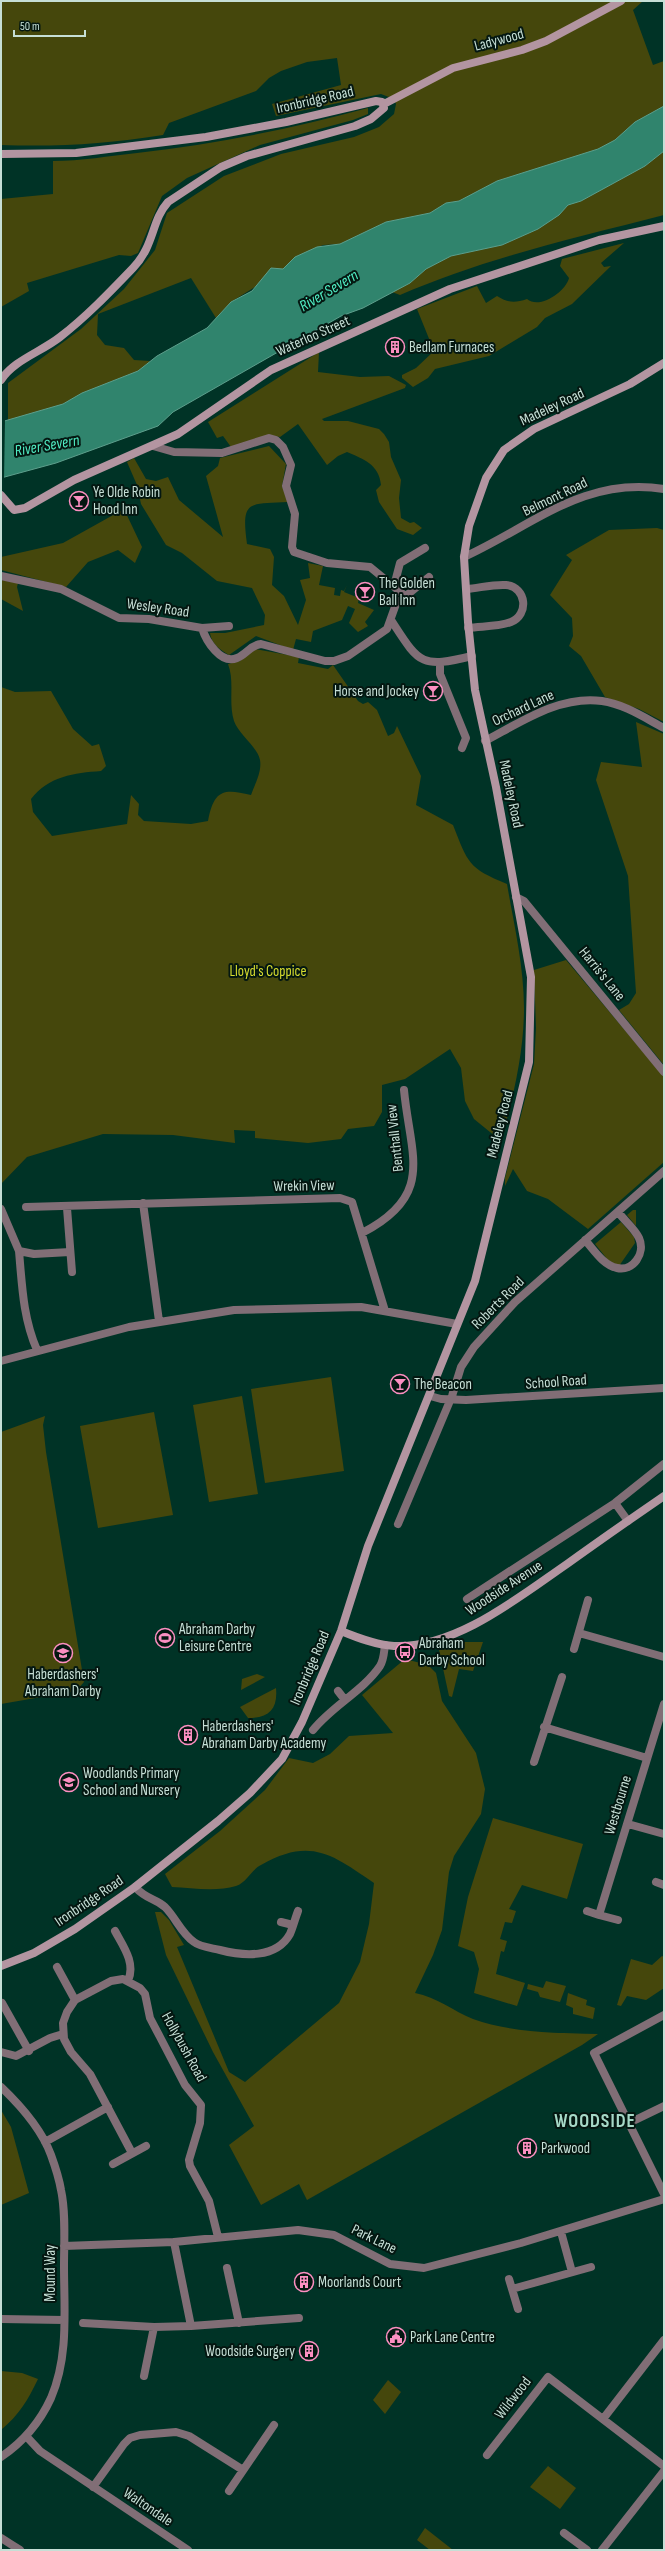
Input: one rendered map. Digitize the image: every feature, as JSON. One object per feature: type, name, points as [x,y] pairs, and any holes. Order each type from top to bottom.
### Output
[{"type":"main road","name":"Ladywood","points":[[384,104],[453,68],[522,50],[546,41],[621,1]]},
{"type":"main road","name":"Ironbridge Road","points":[[1,154],[76,153],[206,137],[286,122],[376,101],[384,104]]},
{"type":"main road","points":[[1,380],[14,365],[59,338],[81,320],[134,267],[147,251],[162,208],[168,202],[221,167],[267,150],[355,126],[380,113],[383,110],[384,104]]},
{"type":"main road","name":"Waterloo Street","points":[[2,500],[14,510],[25,508],[74,480],[178,434],[271,370],[450,289],[599,240],[664,226]]},
{"type":"main road","name":"Madeley Road","points":[[456,1324],[475,1281],[529,1062],[531,977],[498,794],[485,741],[475,690],[468,628],[464,557],[469,526],[486,478],[504,450],[534,429],[630,384],[664,363]]},
{"type":"main road","name":"Ironbridge Road","points":[[1,1966],[34,1953],[76,1929],[135,1887],[218,1821],[250,1793],[282,1759],[302,1722],[342,1631],[368,1546],[430,1396],[456,1324]]},
{"type":"main road","name":"Woodside Avenue","points":[[342,1631],[363,1641],[394,1646],[424,1643],[476,1624],[518,1598],[664,1496]]},
{"type":"street","points":[[153,446],[174,452],[222,453],[269,438],[276,440],[283,447],[290,465],[286,486],[295,514],[292,547],[294,552],[327,563],[370,568],[394,586],[404,596]]},
{"type":"street","points":[[654,488],[664,481]]},
{"type":"street","name":"Belmont Road","points":[[464,557],[583,496],[606,489],[664,489]]},
{"type":"street","points":[[394,586],[400,563],[425,548]]},
{"type":"street","name":"Wesley Road","points":[[1,576],[61,589],[119,618],[149,619],[202,628],[209,642],[217,652],[227,659],[236,659],[251,646],[261,644],[325,661],[334,661],[348,656],[387,629],[396,604],[429,577]]},
{"type":"street","points":[[467,589],[507,585],[515,589],[524,602],[524,609],[520,618],[510,622],[468,628]]},
{"type":"street","points":[[391,620],[413,651],[421,659],[440,664],[472,656]]},
{"type":"street","points":[[202,628],[229,626]]},
{"type":"street","points":[[440,664],[440,674],[466,738],[462,748]]},
{"type":"street","name":"Orchard Lane","points":[[485,741],[542,712],[573,701],[602,701],[622,707],[664,728]]},
{"type":"street","name":"Harris's Lane","points":[[516,897],[524,900],[664,1072]]},
{"type":"street","name":"Benthall View","points":[[362,1233],[381,1223],[391,1213],[403,1200],[413,1179],[411,1132],[404,1090]]},
{"type":"street","name":"Roberts Road","points":[[450,1400],[461,1368],[490,1329],[585,1240],[664,1171]]},
{"type":"street","name":"Wrekin View","points":[[26,1208],[67,1208],[143,1203],[340,1198],[352,1202],[385,1311]]},
{"type":"street","points":[[143,1203],[159,1321]]},
{"type":"street","points":[[67,1208],[72,1272]]},
{"type":"street","points":[[1,1209],[19,1251],[24,1305],[29,1334],[36,1350]]},
{"type":"street","points":[[585,1240],[604,1261],[616,1268],[627,1268],[635,1263],[640,1255],[640,1239],[618,1212]]},
{"type":"street","points":[[19,1251],[34,1254],[70,1252]]},
{"type":"street","points":[[1,1361],[36,1350],[159,1321],[234,1310],[361,1307],[456,1324]]},
{"type":"street","name":"School Road","points":[[430,1396],[450,1400],[525,1398],[664,1388]]},
{"type":"street","points":[[398,1524],[450,1400]]},
{"type":"street","points":[[467,1599],[615,1503],[664,1464]]},
{"type":"street","points":[[615,1503],[628,1520]]},
{"type":"street","points":[[574,1649],[588,1600]]},
{"type":"street","points":[[579,1633],[664,1657]]},
{"type":"street","points":[[313,1730],[324,1716],[345,1700],[381,1665],[385,1645]]},
{"type":"street","points":[[534,1762],[544,1726],[562,1676]]},
{"type":"street","points":[[338,1691],[345,1700]]},
{"type":"street","name":"Westbourne","points":[[599,1915],[647,1758],[662,1718],[664,1704]]},
{"type":"street","points":[[544,1726],[647,1758]]},
{"type":"street","points":[[628,1824],[664,1834]]},
{"type":"street","points":[[135,1887],[142,1896],[163,1906],[173,1915],[187,1937],[196,1944],[227,1952],[259,1954],[272,1950],[289,1935],[298,1911]]},
{"type":"street","points":[[587,1912],[618,1920]]},
{"type":"street","points":[[281,1922],[293,1925]]},
{"type":"street","points":[[115,1931],[129,1957],[130,1975],[128,1981],[111,1981],[75,2000],[67,2012],[63,2034],[71,2052],[90,2074],[132,2153]]},
{"type":"street","points":[[57,1967],[75,2000]]},
{"type":"street","name":"Hollybush Road","points":[[128,1981],[140,1988],[145,1994],[150,2018],[185,2084],[202,2105],[200,2123],[189,2160],[190,2166],[209,2201],[218,2237]]},
{"type":"street","points":[[2,2003],[28,2051]]},
{"type":"street","points":[[664,2015],[594,2053],[664,2194]]},
{"type":"street","points":[[1,2052],[16,2056],[50,2038],[63,2034]]},
{"type":"street","name":"Mound Way","points":[[1,2087],[18,2104],[36,2126],[45,2142],[62,2191],[64,2246],[63,2350],[57,2382],[44,2412],[26,2436],[1,2457]]},
{"type":"street","points":[[629,2123],[664,2106]]},
{"type":"street","points":[[45,2142],[108,2107]]},
{"type":"street","points":[[113,2164],[146,2146]]},
{"type":"street","name":"Park Lane","points":[[64,2246],[174,2242],[298,2230],[318,2231],[341,2238],[390,2264],[417,2268],[445,2264],[560,2232],[664,2199]]},
{"type":"street","points":[[560,2232],[572,2272]]},
{"type":"street","points":[[174,2242],[191,2326]]},
{"type":"street","points":[[512,2289],[591,2267]]},
{"type":"street","points":[[227,2268],[239,2323]]},
{"type":"street","points":[[509,2279],[518,2309]]},
{"type":"street","points":[[83,2323],[154,2327],[191,2326],[299,2318]]},
{"type":"street","points":[[1,2319],[64,2320]]},
{"type":"street","points":[[144,2376],[154,2327]]},
{"type":"street","points":[[603,2419],[664,2340]]},
{"type":"street","name":"Wildwood","points":[[487,2454],[548,2377],[664,2466]]},
{"type":"street","points":[[229,2490],[274,2425]]},
{"type":"street","points":[[93,2487],[124,2444],[130,2438],[140,2435],[176,2432],[189,2436],[243,2470]]},
{"type":"street","name":"Waltondale","points":[[26,2436],[40,2451],[188,2550]]},
{"type":"street","points":[[602,2550],[664,2471]]},
{"type":"street","points":[[564,2532],[587,2550]]},
{"type":"street","points":[[1,2538],[20,2550]]},
{"type":"green space","points":[[1,1],[643,1],[633,10],[653,65],[664,61],[664,106],[635,122],[615,140],[599,149],[497,181],[459,201],[446,203],[430,213],[386,222],[340,244],[323,245],[295,257],[283,269],[231,302],[216,318],[191,278],[98,314],[97,335],[105,345],[124,348],[134,360],[150,361],[139,371],[82,393],[63,404],[8,421],[8,383],[81,329],[124,289],[155,250],[167,213],[224,176],[281,154],[354,137],[379,127],[394,114],[396,104],[394,99],[381,94],[276,116],[272,104],[341,85],[337,58],[307,62],[281,71],[269,78],[256,91],[169,123],[163,135],[122,141],[82,144],[42,146],[1,145]]},
{"type":"green space","points":[[368,108],[368,114],[353,120],[260,145],[187,178],[162,196],[138,253],[131,256],[119,255],[27,283],[29,291],[1,307],[1,199],[53,194],[53,161],[95,158],[225,140],[311,123]]},
{"type":"green space","points":[[664,151],[664,215],[497,259],[400,295],[392,292],[410,283],[426,269],[451,256],[502,245],[538,229],[559,215],[568,205],[581,201],[645,166]]},
{"type":"green space","points":[[624,243],[601,263],[604,267],[611,266],[572,304],[545,318],[537,327],[489,356],[435,369],[428,378],[413,387],[402,378],[402,375],[416,368],[434,351],[417,309],[477,286],[486,303],[497,296],[512,302],[527,299],[532,302],[545,301],[552,298],[567,283],[569,278],[560,266],[562,259]]},
{"type":"green space","points":[[319,352],[318,372],[360,377],[389,376],[406,385],[405,388],[322,419],[324,421],[348,421],[379,429],[384,434],[389,442],[391,457],[401,480],[399,498],[401,518],[410,523],[414,522],[422,528],[413,535],[397,529],[379,502],[376,490],[381,485],[380,478],[374,467],[364,460],[347,452],[338,456],[327,465],[298,424],[280,437],[269,435],[231,447],[223,436],[217,438],[208,422]]},
{"type":"green space","points":[[269,446],[286,464],[282,486],[288,502],[264,503],[250,507],[245,519],[245,530],[247,544],[270,549],[274,557],[272,585],[284,596],[298,625],[306,600],[300,580],[310,578],[308,563],[323,566],[319,585],[335,588],[334,595],[340,596],[341,590],[344,591],[347,585],[344,592],[359,598],[358,603],[374,610],[365,622],[368,626],[358,632],[349,623],[355,609],[348,606],[342,620],[313,631],[311,642],[296,639],[293,650],[256,636],[229,655],[216,646],[210,633],[225,633],[264,625],[265,615],[252,588],[217,581],[182,553],[166,545],[141,504],[137,485],[127,462],[134,458],[146,479],[156,481],[168,477],[179,500],[223,537],[206,476],[218,466],[220,458]]},
{"type":"green space","points":[[124,509],[142,547],[135,563],[118,550],[88,562],[66,587],[1,570],[1,557],[63,543]]},
{"type":"green space","points":[[657,528],[664,530],[664,722],[639,709],[605,697],[581,656],[569,646],[573,636],[572,618],[550,595],[572,560],[566,555],[609,530]]},
{"type":"green space","points":[[1,580],[18,583],[17,587],[23,611],[1,599]]},
{"type":"green space","name":"Lloyd's Coppice","points":[[255,649],[299,657],[298,663],[328,669],[333,665],[358,701],[363,704],[368,702],[377,710],[388,736],[394,733],[397,726],[421,776],[416,805],[453,825],[462,848],[471,863],[484,873],[507,884],[524,992],[524,1025],[517,1075],[501,1141],[474,1119],[465,1101],[461,1068],[450,1049],[405,1079],[382,1085],[382,1112],[374,1126],[348,1129],[341,1139],[308,1143],[255,1138],[255,1131],[234,1130],[235,1143],[173,1135],[103,1134],[27,1157],[1,1184],[1,687],[15,692],[51,691],[73,729],[92,746],[99,744],[106,766],[101,771],[63,777],[46,785],[31,799],[33,812],[52,836],[127,824],[131,795],[139,804],[138,815],[144,821],[191,824],[208,821],[213,803],[221,794],[233,792],[251,795],[258,778],[260,760],[258,755],[252,745],[236,726],[232,714],[231,678],[228,664],[240,661]]},
{"type":"green space","points":[[636,722],[664,734],[664,1065],[619,1010],[629,1004],[636,993],[628,876],[596,780],[601,762],[642,767]]},
{"type":"green space","points":[[566,960],[664,1077],[664,1162],[588,1229],[548,1199],[527,1191],[513,1169],[505,1186],[505,1178],[534,1064],[536,1028],[534,970]]},
{"type":"green space","points":[[633,1210],[636,1210],[636,1226],[627,1215]]},
{"type":"green space","points":[[621,1222],[634,1237],[635,1243],[619,1266],[608,1260],[595,1244]]},
{"type":"green space","points":[[331,1377],[344,1471],[265,1483],[251,1389]]},
{"type":"green space","points":[[242,1396],[258,1494],[209,1502],[193,1405]]},
{"type":"green space","points":[[154,1412],[173,1515],[98,1528],[80,1426]]},
{"type":"green space","points":[[45,1416],[43,1425],[46,1452],[84,1682],[76,1691],[1,1704],[1,1432]]},
{"type":"green space","points":[[462,1642],[483,1642],[473,1671],[459,1669],[452,1697],[449,1696],[439,1650]]},
{"type":"green space","points":[[405,1659],[428,1665],[436,1673],[442,1701],[476,1753],[485,1789],[481,1814],[454,1856],[449,1872],[442,1930],[433,1955],[415,1993],[431,1998],[466,2016],[488,2024],[519,2030],[598,2034],[582,2045],[307,2200],[299,2184],[261,2205],[229,2145],[254,2126],[213,2052],[166,1955],[155,1912],[161,1912],[169,1920],[184,1945],[177,1947],[229,2072],[245,2082],[339,2003],[360,1962],[369,1924],[374,1883],[333,1857],[307,1851],[293,1852],[261,1865],[240,1884],[229,1888],[204,1889],[172,1887],[165,1874],[220,1831],[265,1790],[289,1758],[313,1763],[330,1754],[349,1736],[393,1733],[362,1695]]},
{"type":"green space","points":[[257,1674],[265,1677],[241,1690],[242,1679]]},
{"type":"green space","points":[[276,1688],[274,1707],[271,1711],[262,1716],[248,1718],[240,1707]]},
{"type":"green space","points":[[493,1818],[583,1844],[567,1899],[522,1885],[509,1909],[516,1911],[512,1923],[505,1922],[500,1939],[507,1941],[504,1952],[501,1951],[496,1974],[525,1983],[517,2006],[474,1993],[479,1969],[474,1952],[458,1946],[468,1897]]},
{"type":"green space","points":[[662,1956],[664,1957],[664,1988],[646,2000],[627,1996],[621,2006],[617,2005],[631,1959],[652,1965]]},
{"type":"green space","points":[[546,1981],[566,1986],[560,2002],[540,1997],[538,1992],[527,1989],[528,1984],[543,1988]]},
{"type":"green space","points":[[568,1993],[587,2000],[586,2005],[595,2008],[593,2019],[573,2014],[573,2008],[566,2005]]},
{"type":"green space","points":[[1,2110],[11,2127],[29,2193],[1,2205]]},
{"type":"green space","points":[[1,2371],[22,2373],[38,2379],[31,2394],[22,2407],[13,2419],[1,2430]]},
{"type":"green space","points":[[388,2380],[401,2392],[385,2414],[373,2400]]},
{"type":"green space","points":[[548,2466],[576,2488],[560,2509],[530,2487]]},
{"type":"green space","points":[[425,2528],[453,2550],[430,2550],[417,2540]]},
{"type":"water","name":"River Severn","points":[[664,106],[664,151],[645,166],[581,201],[568,205],[559,215],[538,229],[502,245],[451,256],[426,269],[410,283],[363,308],[341,316],[173,412],[158,426],[56,463],[1,478],[1,422],[63,404],[82,393],[138,371],[157,356],[207,328],[231,302],[252,291],[271,268],[283,269],[295,257],[317,247],[340,244],[386,222],[430,213],[446,203],[459,201],[497,181],[598,149],[615,140],[635,122]]},
{"type":"pier","points":[[5,419],[4,480],[1,480],[1,420]]},
{"type":"place","name":"Bedlam Furnaces","points":[[395,347]]},
{"type":"place","name":"Ye Olde Robin Hood Inn","points":[[79,501]]},
{"type":"place","name":"The Golden Ball Inn","points":[[365,592]]},
{"type":"place","name":"Horse and Jockey","points":[[433,691]]},
{"type":"place","name":"The Beacon","points":[[400,1384]]},
{"type":"place","name":"Abraham Darby Leisure Centre","points":[[165,1638]]},
{"type":"place","name":"Abraham Darby School","points":[[405,1652]]},
{"type":"place","name":"Haberdashers' Abraham Darby","points":[[63,1653]]},
{"type":"place","name":"Haberdashers' Abraham Darby Academy","points":[[188,1735]]},
{"type":"place","name":"Woodlands Primary School and Nursery","points":[[69,1782]]},
{"type":"place","name":"Parkwood","points":[[527,2148]]},
{"type":"place","name":"Moorlands Court","points":[[304,2282]]},
{"type":"place","name":"Park Lane Centre","points":[[396,2337]]},
{"type":"place","name":"Woodside Surgery","points":[[309,2351]]},
{"type":"district","name":"WOODSIDE","points":[[595,2121]]}]
